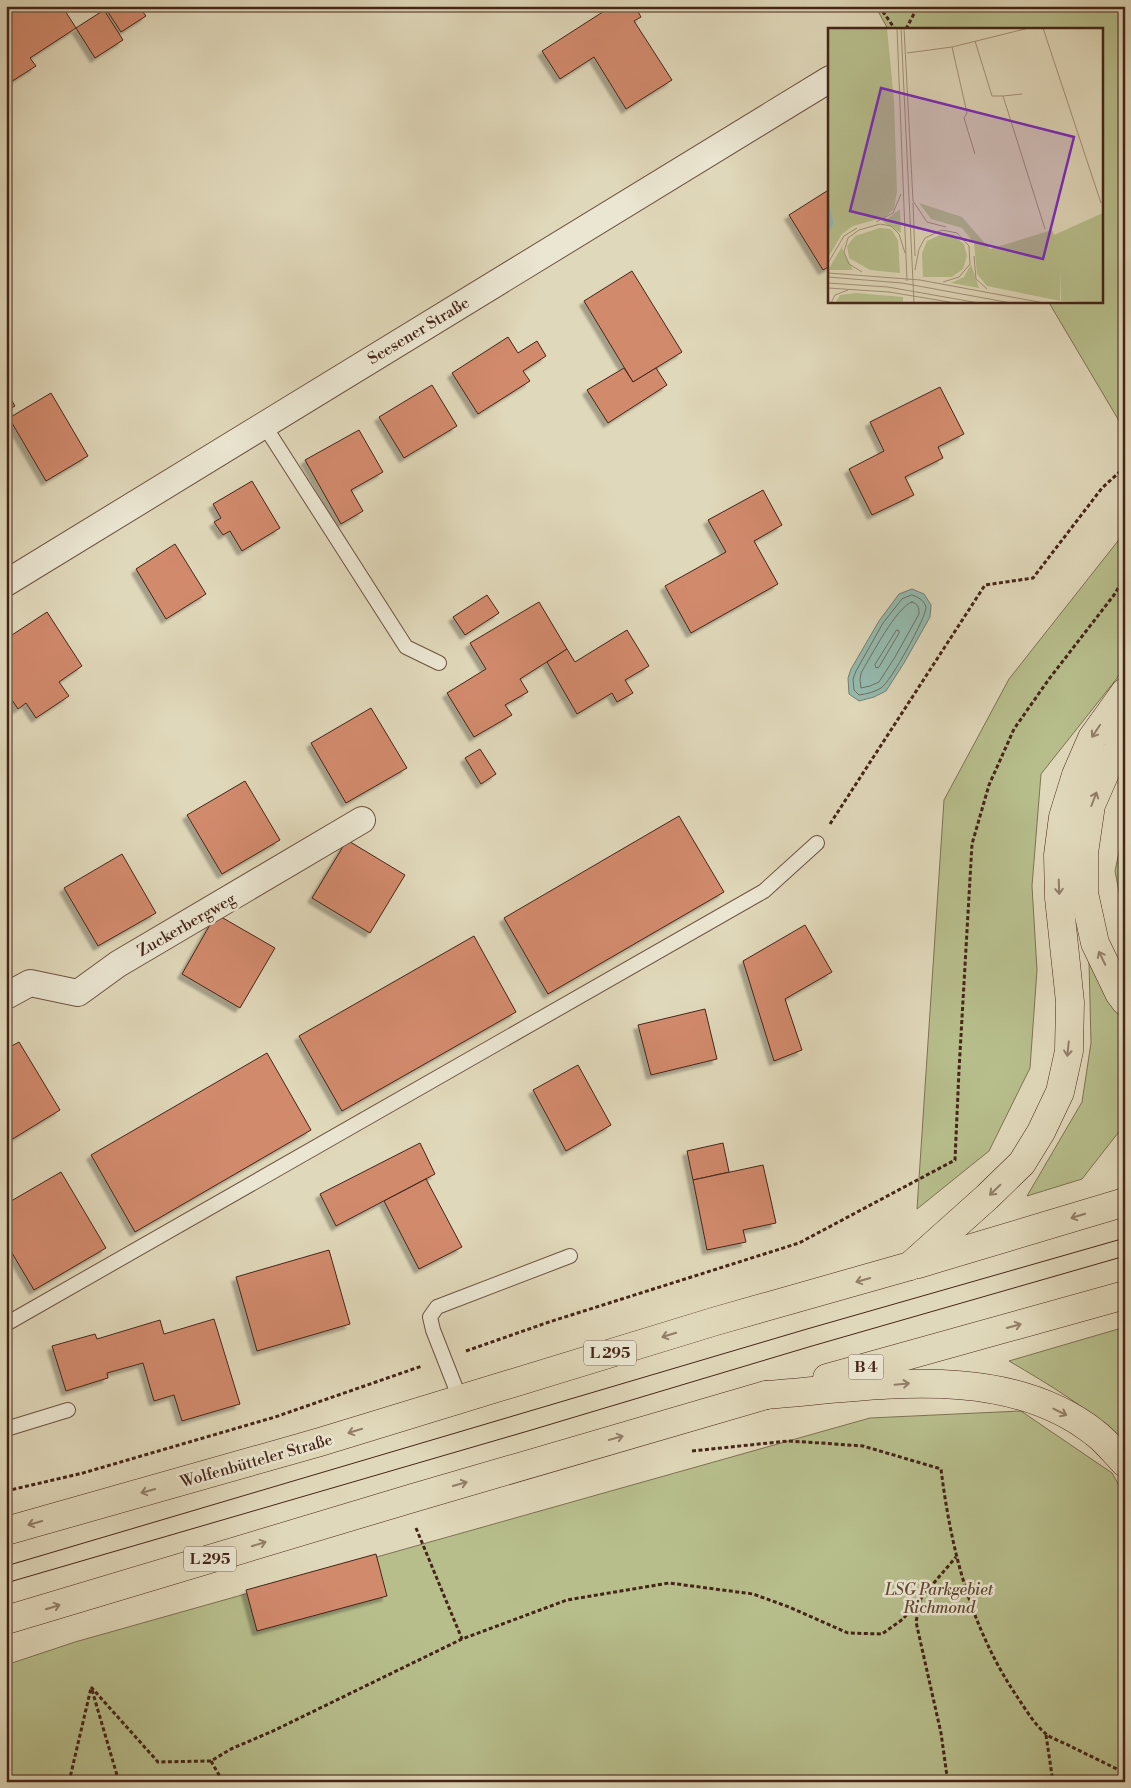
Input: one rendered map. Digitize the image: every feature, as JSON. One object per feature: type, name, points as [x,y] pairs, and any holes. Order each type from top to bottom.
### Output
[{"type":"main road","points":[[910,1266],[1022,1163],[1041,1132],[1060,1092],[1069,1051],[1070,1002],[1059,889],[1058,856],[1063,817],[1076,775],[1092,738],[1125,692]]},
{"type":"main road","points":[[1125,737],[1108,764],[1091,805],[1084,853],[1084,893],[1095,943],[1119,993],[1125,1001]]},
{"type":"main road","points":[[910,1266],[1125,1202]]},
{"type":"main road","name":"Wolfenbütteler Straße","points":[[6,1531],[320,1442],[716,1321],[910,1266]]},
{"type":"main road","name":"B 4","points":[[766,1395],[1125,1295]]},
{"type":"main road","points":[[766,1395],[911,1384],[975,1387],[1020,1395],[1062,1412],[1095,1433],[1125,1463]]},
{"type":"main road","name":"L 295","points":[[6,1620],[766,1395]]},
{"type":"street","name":"Seesener Straße","points":[[6,583],[828,80]]},
{"type":"street","name":"Zuckerbergweg","points":[[6,996],[30,984],[78,994],[118,964],[362,820]]},
{"type":"lane","points":[[264,425],[406,647],[439,663]]},
{"type":"lane","points":[[6,1324],[764,891],[818,843]]},
{"type":"lane","points":[[460,1398],[430,1317],[437,1307],[570,1256]]},
{"type":"lane","points":[[6,1429],[68,1410]]},
{"type":"path","points":[[879,6],[894,28]]},
{"type":"path","points":[[907,28],[918,6]]},
{"type":"path","points":[[818,843],[985,585],[1034,578],[1102,488],[1125,467]]},
{"type":"path","points":[[6,1492],[83,1473],[275,1417],[549,1322],[799,1243],[955,1160],[972,844],[989,785],[1014,729],[1049,679],[1114,595],[1125,577]]},
{"type":"path","points":[[686,1452],[788,1441],[821,1443],[863,1446],[941,1468],[947,1514],[956,1557],[967,1595],[980,1630],[1005,1679],[1046,1734],[1125,1773]]},
{"type":"path","points":[[424,1523],[416,1526],[462,1639]]},
{"type":"path","points":[[91,1687],[158,1762],[211,1761],[231,1749],[273,1731],[462,1639],[567,1600],[669,1583],[753,1594],[789,1607],[848,1634],[882,1634],[903,1620],[956,1557]]},
{"type":"path","points":[[921,1598],[916,1622],[941,1733],[947,1776],[946,1782]]},
{"type":"path","points":[[69,1782],[91,1687]]},
{"type":"path","points":[[91,1687],[119,1782]]},
{"type":"path","points":[[1046,1734],[1053,1782]]},
{"type":"path","points":[[211,1761],[223,1782]]},
{"type":"green space","points":[[875,6],[1125,6],[1125,431],[1049,302],[1104,302],[1104,28],[887,28]]},
{"type":"green space","points":[[1125,532],[1125,668],[1041,774],[1032,886],[1037,970],[1030,1068],[989,1151],[917,1209],[944,800],[1009,679]]},
{"type":"green space","points":[[1125,824],[1125,923],[1115,871]]},
{"type":"green space","points":[[1089,962],[1111,1005],[1125,1023],[1125,1124],[1082,1179],[1027,1196],[1082,1102],[1091,1043]]},
{"type":"green space","points":[[1125,1327],[1125,1443],[1084,1408],[1009,1361]]},
{"type":"green space","name":"LSG Parkgebiet Richmond","points":[[1021,1411],[1112,1473],[1125,1496],[1125,1782],[6,1782],[6,1665],[75,1642],[870,1418]]},
{"type":"water","points":[[912,589],[924,594],[931,605],[930,617],[886,691],[859,701],[849,694],[848,678],[851,669],[879,621],[899,594]]},
{"type":"building","points":[[7,6],[62,6],[76,28],[30,58],[36,66],[6,85]]},
{"type":"building","points":[[104,6],[142,6],[140,8],[146,16],[121,32]]},
{"type":"building","points":[[612,6],[635,6],[641,17],[634,21],[672,80],[626,109],[594,57],[560,79],[542,51]]},
{"type":"building","points":[[104,10],[123,40],[95,58],[76,28]]},
{"type":"building","points":[[828,190],[828,267],[823,270],[789,215]]},
{"type":"building","points":[[632,271],[682,352],[633,382],[584,301]]},
{"type":"building","points":[[508,337],[518,353],[537,341],[546,356],[523,371],[530,381],[478,414],[452,373]]},
{"type":"building","points":[[624,368],[633,382],[656,368],[667,385],[608,423],[587,390]]},
{"type":"building","points":[[432,385],[457,426],[404,458],[379,417]]},
{"type":"building","points":[[940,387],[964,434],[938,447],[943,458],[905,477],[914,495],[872,515],[849,469],[884,451],[870,422]]},
{"type":"building","points":[[6,391],[15,406],[6,411]]},
{"type":"building","points":[[51,393],[88,456],[46,481],[9,418]]},
{"type":"building","points":[[359,430],[383,472],[351,490],[363,511],[341,524],[305,460]]},
{"type":"building","points":[[252,481],[280,528],[242,551],[230,531],[223,535],[214,522],[221,518],[213,504]]},
{"type":"building","points":[[763,490],[782,525],[754,541],[778,584],[691,633],[665,586],[726,552],[708,520]]},
{"type":"building","points":[[175,544],[206,594],[166,619],[136,569]]},
{"type":"building","points":[[487,595],[499,613],[465,635],[453,617]]},
{"type":"building","points":[[539,602],[567,649],[520,679],[528,692],[505,705],[512,715],[474,737],[447,693],[486,669],[470,643]]},
{"type":"building","points":[[47,612],[82,666],[59,682],[69,696],[36,718],[26,703],[18,709],[6,691],[6,677],[9,675],[6,670],[6,639]]},
{"type":"building","points":[[627,630],[649,666],[625,680],[633,693],[617,702],[612,693],[577,714],[547,662],[567,649],[575,662]]},
{"type":"building","points":[[371,708],[407,768],[346,803],[311,743]]},
{"type":"building","points":[[480,749],[496,774],[481,784],[465,758]]},
{"type":"building","points":[[245,781],[280,840],[222,874],[187,815]]},
{"type":"building","points":[[679,816],[724,892],[548,994],[504,918]]},
{"type":"building","points":[[347,840],[405,875],[370,933],[312,898]]},
{"type":"building","points":[[122,854],[156,913],[98,946],[64,888]]},
{"type":"building","points":[[216,914],[275,948],[240,1008],[182,974]]},
{"type":"building","points":[[805,925],[832,972],[785,999],[802,1050],[774,1061],[743,961]]},
{"type":"building","points":[[474,936],[516,1012],[342,1111],[299,1036]]},
{"type":"building","points":[[705,1009],[717,1059],[651,1075],[638,1025]]},
{"type":"building","points":[[19,1042],[60,1110],[6,1143],[6,1049]]},
{"type":"building","points":[[267,1053],[311,1130],[135,1232],[91,1155]]},
{"type":"building","points":[[578,1065],[611,1125],[566,1151],[533,1090]]},
{"type":"building","points":[[420,1143],[435,1174],[336,1226],[320,1194]]},
{"type":"building","points":[[723,1143],[729,1172],[693,1180],[687,1151]]},
{"type":"building","points":[[763,1165],[776,1223],[743,1230],[746,1242],[707,1250],[693,1180]]},
{"type":"building","points":[[61,1172],[106,1248],[34,1290],[6,1243],[6,1204]]},
{"type":"building","points":[[426,1179],[462,1247],[419,1269],[384,1201]]},
{"type":"building","points":[[329,1250],[350,1324],[257,1351],[236,1277]]},
{"type":"building","points":[[214,1319],[240,1404],[182,1421],[174,1395],[154,1401],[143,1363],[107,1373],[108,1378],[66,1391],[52,1346],[95,1334],[97,1339],[160,1320],[164,1334]]},
{"type":"building","points":[[376,1554],[387,1596],[257,1631],[246,1590]]},
{"type":"tram line","points":[[6,1566],[807,1329],[1125,1238]]},
{"type":"tram line","points":[[6,1583],[1125,1256]]}]
